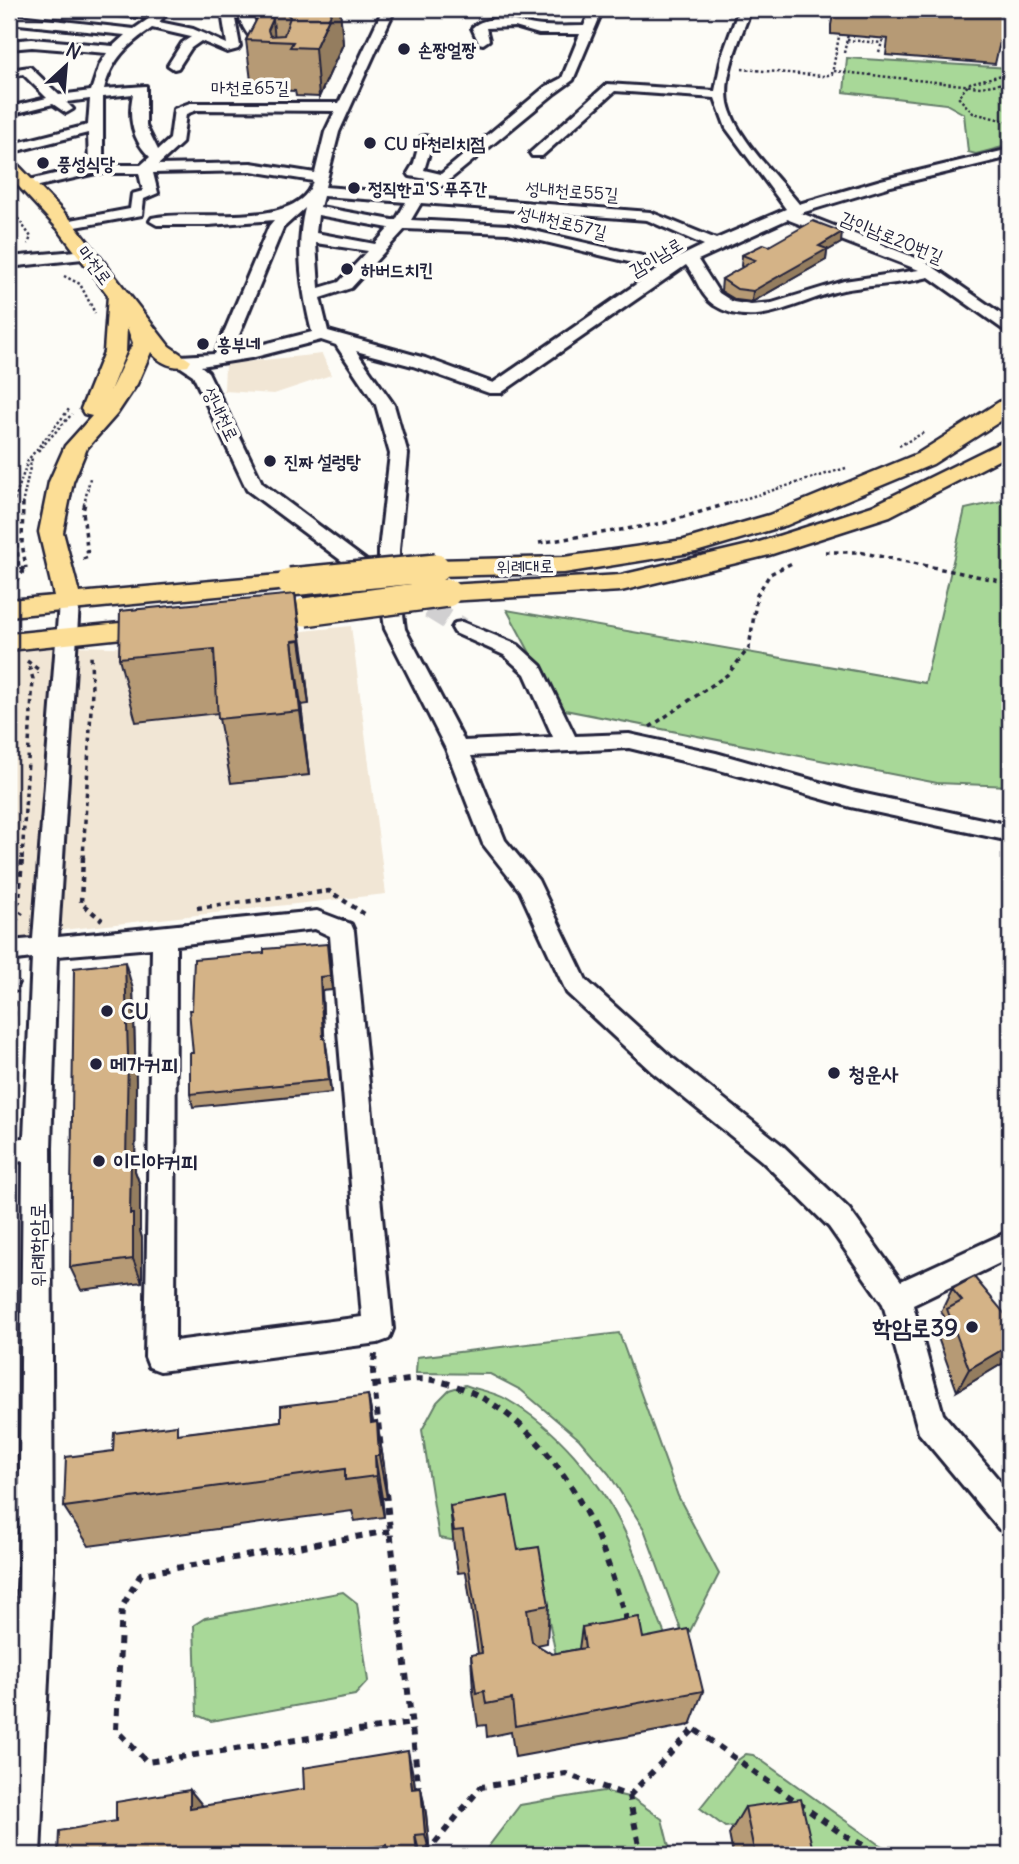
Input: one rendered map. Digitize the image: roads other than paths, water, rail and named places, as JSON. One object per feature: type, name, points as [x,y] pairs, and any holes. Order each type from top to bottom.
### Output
[{"type":"main road","name":"마천로","points":[[9,166],[65,225],[167,357],[180,361]]},
{"type":"main road","points":[[69,603],[51,532],[61,482],[76,446],[106,414],[126,384],[144,343],[125,304]]},
{"type":"main road","name":"위례대로","points":[[9,608],[436,568],[564,565],[687,547],[778,520],[925,458],[1010,405]]},
{"type":"main road","name":"위례대로","points":[[279,615],[447,593],[621,583],[760,550],[881,511],[1010,445]]},
{"type":"main road","points":[[9,642],[187,624]]},
{"type":"street","points":[[98,9],[163,12]]},
{"type":"street","points":[[150,24],[189,32],[227,48],[234,46],[229,19],[232,9]]},
{"type":"street","points":[[244,9],[245,19],[255,40],[281,58]]},
{"type":"street","points":[[389,9],[332,132],[308,227],[311,296],[321,334],[342,342],[385,405],[399,454],[389,550],[389,584],[395,629],[457,749],[495,844],[530,886],[576,986],[661,1064],[781,1162],[839,1218],[897,1298],[930,1422],[1010,1518]]},
{"type":"street","points":[[311,296],[345,285],[402,223],[413,202],[566,79],[597,9]]},
{"type":"street","points":[[96,169],[94,127],[99,79],[110,72],[115,50],[163,12]]},
{"type":"street","points":[[739,14],[722,105],[738,132],[793,206],[793,211]]},
{"type":"street","points":[[9,19],[137,33]]},
{"type":"street","points":[[483,40],[478,28],[482,25],[516,23],[539,30],[588,30]]},
{"type":"street","points":[[174,65],[186,46],[199,37]]},
{"type":"street","points":[[9,43],[115,50]]},
{"type":"street","points":[[9,74],[26,70],[68,112]]},
{"type":"street","points":[[9,111],[143,82],[136,107],[144,144],[158,157]]},
{"type":"street","points":[[537,153],[612,87],[722,95]]},
{"type":"street","points":[[269,106],[278,90]]},
{"type":"street","name":"마천로65길","points":[[145,169],[177,140],[179,112],[195,106],[344,107]]},
{"type":"street","points":[[9,149],[94,127]]},
{"type":"street","points":[[426,140],[421,163],[414,172],[442,178]]},
{"type":"street","name":"감이남로","points":[[342,342],[419,362],[495,390],[671,267],[716,245],[793,211],[886,183],[1010,153]]},
{"type":"street","name":"성내천로55길","points":[[145,169],[251,167],[319,185],[418,200],[650,216],[716,245]]},
{"type":"street","points":[[26,185],[96,169],[145,169],[151,193],[136,197],[137,212],[65,225]]},
{"type":"street","points":[[222,357],[276,226],[319,185]]},
{"type":"street","name":"성내천로57길","points":[[313,210],[392,224],[508,229],[671,267]]},
{"type":"street","name":"감이남로20번길","points":[[793,211],[794,217],[802,222],[932,272],[1010,327]]},
{"type":"street","points":[[157,221],[209,221],[290,214]]},
{"type":"street","points":[[310,237],[380,248]]},
{"type":"street","points":[[9,262],[87,255]]},
{"type":"street","points":[[688,259],[699,266],[707,289],[718,300],[752,310],[767,309],[831,288],[872,281],[904,280],[932,272]]},
{"type":"street","name":"성내천로","points":[[180,361],[194,362],[222,357],[300,342],[321,334]]},
{"type":"street","name":"성내천로","points":[[180,361],[200,372],[254,486],[361,566]]},
{"type":"street","name":"위례학암로","points":[[21,1855],[18,1735],[36,1569],[23,1149],[46,947],[69,603]]},
{"type":"street","points":[[462,628],[511,650],[534,671],[567,743]]},
{"type":"street","points":[[457,749],[629,741],[716,761],[851,799],[1010,834]]},
{"type":"street","points":[[9,951],[317,920],[342,931],[378,1329],[160,1357],[164,937]]},
{"type":"street","points":[[897,1298],[1010,1244]]},
{"type":"tunnel","points":[[403,592],[462,628]]},
{"type":"place","name":"손짱얼짱","points":[[404,49]]},
{"type":"place","name":"CU 마천리치점","points":[[370,143]]},
{"type":"place","name":"풍성식당","points":[[43,163]]},
{"type":"place","name":"정직한고'S 푸주간","points":[[354,188]]},
{"type":"place","name":"하버드치킨","points":[[347,269]]},
{"type":"place","name":"흥부네","points":[[203,344]]},
{"type":"place","name":"진짜 설렁탕","points":[[270,461]]},
{"type":"place","name":"CU","points":[[107,1011]]},
{"type":"place","name":"메가커피","points":[[96,1064]]},
{"type":"place","name":"청운사","points":[[834,1073]]},
{"type":"place","name":"이디야커피","points":[[99,1161]]},
{"type":"place","name":"학암로39","points":[[972,1327]]}]
